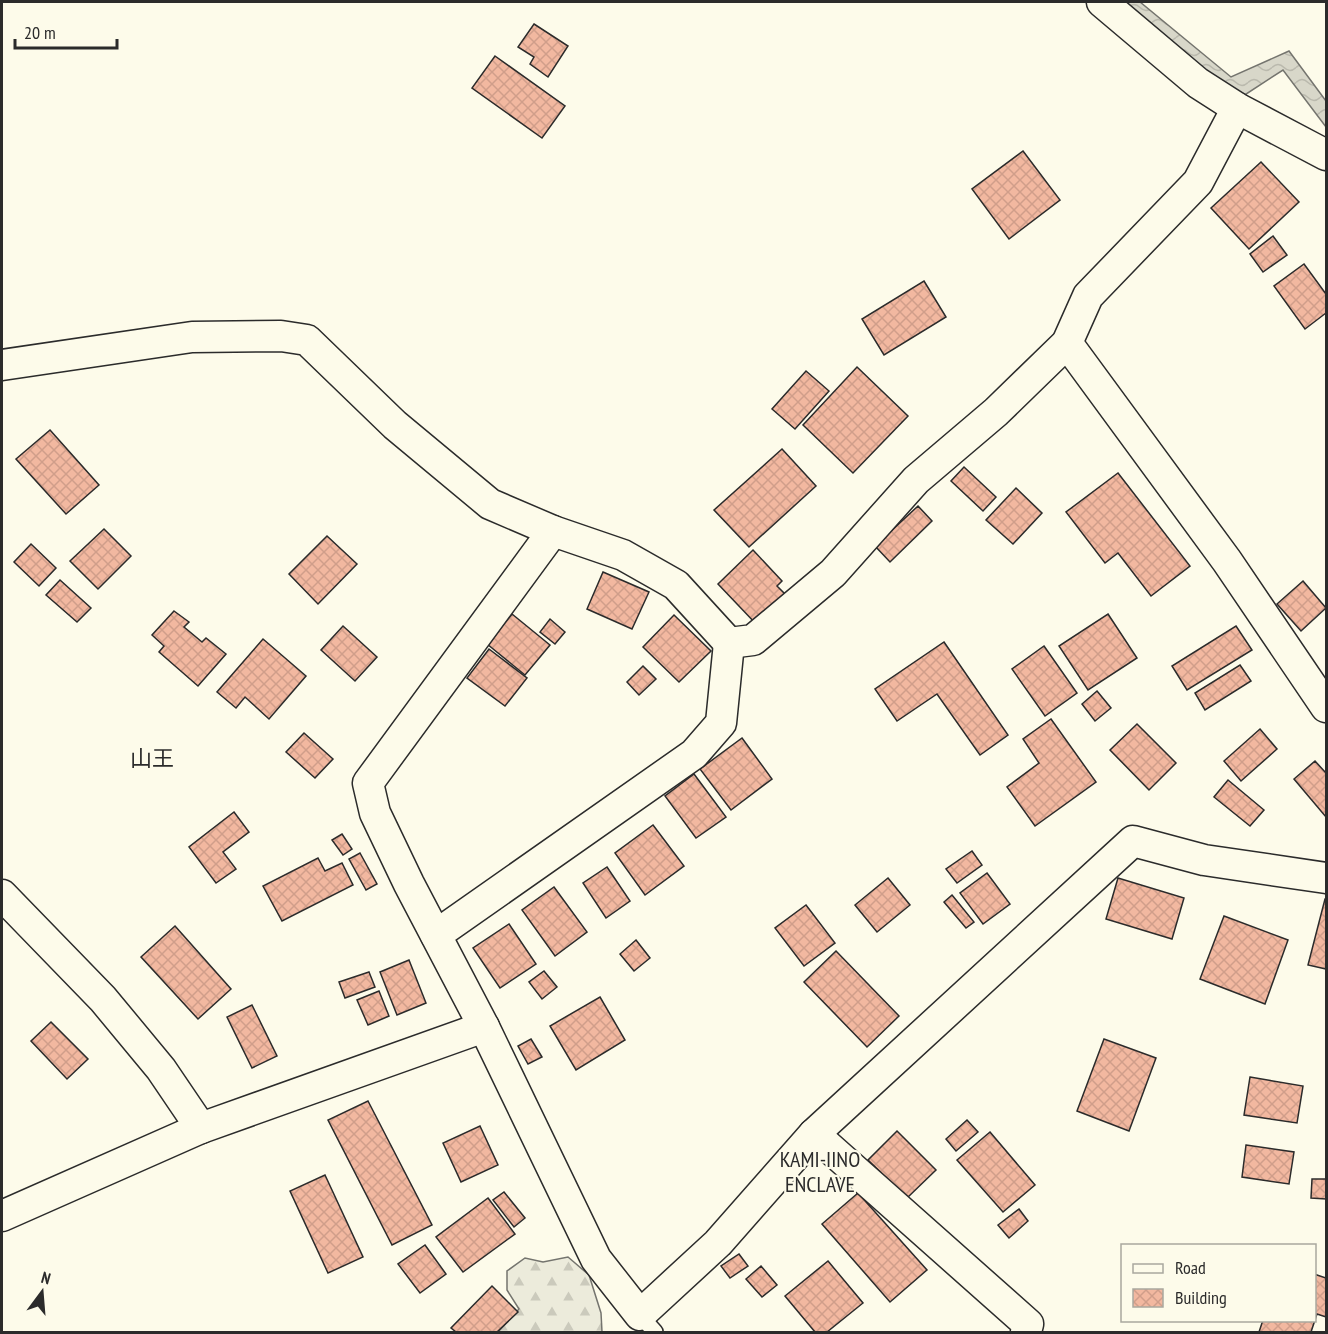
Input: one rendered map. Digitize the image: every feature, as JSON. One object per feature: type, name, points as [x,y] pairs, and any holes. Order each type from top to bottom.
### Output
[{"type":"street","points":[[1102,2],[1198,83],[1237,108],[1326,155]]},
{"type":"street","points":[[729,643],[753,640],[833,573],[916,480],[996,412],[1067,343],[1088,296],[1198,182],[1237,108]]},
{"type":"street","points":[[2,365],[192,337],[280,336],[306,340],[395,425],[490,504],[552,531],[623,555],[676,585],[729,643],[721,723],[694,754],[436,935]]},
{"type":"street","points":[[1067,343],[1227,561],[1326,707]]},
{"type":"street","points":[[552,531],[368,783],[375,813],[484,1027],[596,1259],[648,1324],[814,1134],[1133,841],[1204,860],[1326,878]]},
{"type":"street","points":[[2,895],[103,999],[161,1069],[201,1128]]},
{"type":"street","points":[[2,1216],[201,1128],[484,1027]]},
{"type":"street","points":[[814,1134],[1028,1324],[1026,1332]]},
{"type":"green space","points":[[568,1257],[589,1275],[601,1313],[602,1332],[498,1332],[519,1309],[507,1290],[507,1271],[525,1258],[543,1262]]},
{"type":"water","points":[[1113,2],[1140,2],[1231,77],[1289,51],[1326,101],[1326,127],[1283,70],[1237,100]]},
{"type":"building","points":[[534,24],[568,46],[548,77],[530,64],[534,57],[518,47]]},
{"type":"building","points":[[495,56],[565,106],[542,138],[472,88]]},
{"type":"building","points":[[1023,151],[1060,200],[1009,239],[972,189]]},
{"type":"building","points":[[1261,162],[1299,202],[1249,249],[1211,208]]},
{"type":"building","points":[[1273,236],[1287,255],[1263,272],[1250,254]]},
{"type":"building","points":[[1304,264],[1326,294],[1326,313],[1305,329],[1274,286]]},
{"type":"building","points":[[924,281],[946,317],[884,355],[862,319]]},
{"type":"building","points":[[857,367],[908,416],[853,473],[803,425]]},
{"type":"building","points":[[806,371],[829,391],[795,429],[772,409]]},
{"type":"building","points":[[50,430],[99,485],[66,514],[16,459]]},
{"type":"building","points":[[782,449],[816,486],[749,547],[714,510]]},
{"type":"building","points":[[964,467],[996,497],[983,511],[951,481]]},
{"type":"building","points":[[1118,473],[1190,566],[1151,596],[1118,553],[1105,563],[1066,512]]},
{"type":"building","points":[[1016,488],[1042,513],[1013,544],[986,520]]},
{"type":"building","points":[[918,506],[932,521],[890,562],[875,546]]},
{"type":"building","points":[[104,529],[131,556],[98,589],[70,561]]},
{"type":"building","points":[[327,536],[357,564],[318,604],[289,574]]},
{"type":"building","points":[[31,544],[56,568],[39,586],[14,562]]},
{"type":"building","points":[[753,550],[782,581],[777,586],[787,596],[757,625],[718,584]]},
{"type":"building","points":[[603,572],[649,592],[632,629],[587,609]]},
{"type":"building","points":[[60,580],[91,608],[77,622],[46,595]]},
{"type":"building","points":[[1303,581],[1326,608],[1301,631],[1277,604]]},
{"type":"building","points":[[174,611],[189,622],[184,627],[202,642],[206,638],[226,654],[198,686],[159,652],[164,646],[152,635]]},
{"type":"building","points":[[512,614],[550,645],[525,675],[487,644]]},
{"type":"building","points":[[1108,614],[1137,658],[1088,690],[1059,646]]},
{"type":"building","points":[[674,615],[711,651],[679,682],[643,647]]},
{"type":"building","points":[[550,619],[565,632],[555,644],[540,632]]},
{"type":"building","points":[[343,626],[377,657],[355,681],[321,650]]},
{"type":"building","points":[[1236,626],[1252,650],[1187,690],[1172,666]]},
{"type":"building","points":[[263,639],[306,676],[269,719],[245,697],[236,708],[217,692]]},
{"type":"building","points":[[944,642],[1008,735],[980,755],[937,694],[897,721],[875,689]]},
{"type":"building","points":[[1044,646],[1077,693],[1045,716],[1012,669]]},
{"type":"building","points":[[489,649],[527,678],[505,706],[467,678]]},
{"type":"building","points":[[1240,665],[1251,681],[1205,710],[1195,693]]},
{"type":"building","points":[[643,666],[656,679],[639,695],[627,682]]},
{"type":"building","points":[[1097,691],[1111,708],[1095,721],[1082,704]]},
{"type":"building","points":[[1051,719],[1096,782],[1035,826],[1007,787],[1039,763],[1023,739]]},
{"type":"building","points":[[1137,724],[1176,763],[1149,790],[1110,750]]},
{"type":"building","points":[[1260,729],[1277,749],[1241,781],[1224,761]]},
{"type":"building","points":[[304,733],[333,759],[315,778],[286,752]]},
{"type":"building","points":[[742,738],[772,779],[731,810],[700,769]]},
{"type":"building","points":[[1315,761],[1326,773],[1326,817],[1294,779]]},
{"type":"building","points":[[694,774],[726,817],[696,838],[665,796]]},
{"type":"building","points":[[1228,780],[1264,810],[1250,826],[1214,797]]},
{"type":"building","points":[[234,812],[249,832],[223,852],[236,869],[216,883],[189,847]]},
{"type":"building","points":[[653,825],[684,866],[645,895],[615,853]]},
{"type":"building","points":[[342,834],[352,849],[343,855],[332,840]]},
{"type":"building","points":[[972,851],[982,865],[957,883],[946,869]]},
{"type":"building","points":[[360,853],[377,884],[366,890],[349,859]]},
{"type":"building","points":[[318,858],[325,871],[342,863],[353,885],[282,921],[263,886]]},
{"type":"building","points":[[607,867],[630,901],[606,918],[583,883]]},
{"type":"building","points":[[987,873],[1010,904],[983,924],[960,893]]},
{"type":"building","points":[[888,878],[910,905],[877,932],[855,905]]},
{"type":"building","points":[[1118,878],[1184,898],[1172,939],[1106,919]]},
{"type":"building","points":[[554,887],[587,932],[555,956],[522,910]]},
{"type":"building","points":[[952,895],[974,922],[966,928],[944,902]]},
{"type":"building","points":[[1326,899],[1326,969],[1308,965]]},
{"type":"building","points":[[806,905],[835,943],[804,966],[775,928]]},
{"type":"building","points":[[1224,916],[1288,940],[1265,1004],[1200,979]]},
{"type":"building","points":[[509,924],[536,964],[500,988],[473,948]]},
{"type":"building","points":[[175,926],[231,989],[198,1019],[141,957]]},
{"type":"building","points":[[636,940],[650,958],[634,971],[620,954]]},
{"type":"building","points":[[836,951],[899,1016],[867,1047],[804,982]]},
{"type":"building","points":[[409,960],[426,1003],[397,1015],[380,972]]},
{"type":"building","points":[[544,971],[557,987],[542,999],[529,982]]},
{"type":"building","points":[[369,972],[375,987],[345,998],[339,982]]},
{"type":"building","points":[[379,991],[389,1016],[368,1025],[357,1000]]},
{"type":"building","points":[[600,997],[625,1040],[576,1070],[550,1026]]},
{"type":"building","points":[[252,1005],[277,1056],[252,1068],[227,1017]]},
{"type":"building","points":[[51,1022],[88,1059],[67,1079],[31,1041]]},
{"type":"building","points":[[531,1039],[542,1057],[528,1064],[518,1046]]},
{"type":"building","points":[[1104,1039],[1156,1058],[1129,1131],[1077,1111]]},
{"type":"building","points":[[1250,1077],[1303,1086],[1297,1123],[1244,1115]]},
{"type":"building","points":[[368,1101],[432,1225],[392,1245],[328,1120]]},
{"type":"building","points":[[967,1120],[978,1132],[956,1151],[946,1139]]},
{"type":"building","points":[[480,1126],[498,1165],[461,1182],[443,1143]]},
{"type":"building","points":[[897,1131],[936,1170],[907,1198],[868,1160]]},
{"type":"building","points":[[990,1132],[1035,1185],[1003,1212],[957,1160]]},
{"type":"building","points":[[1246,1145],[1294,1152],[1289,1184],[1242,1177]]},
{"type":"building","points":[[325,1175],[363,1257],[328,1273],[290,1191]]},
{"type":"building","points":[[1312,1179],[1326,1179],[1326,1199],[1311,1198]]},
{"type":"building","points":[[504,1192],[525,1218],[514,1227],[493,1200]]},
{"type":"building","points":[[858,1193],[927,1270],[890,1302],[822,1224]]},
{"type":"building","points":[[488,1198],[515,1234],[463,1272],[436,1237]]},
{"type":"building","points":[[1019,1209],[1028,1221],[1009,1238],[998,1225]]},
{"type":"building","points":[[425,1245],[446,1274],[420,1293],[398,1264]]},
{"type":"building","points":[[739,1254],[748,1266],[730,1278],[721,1266]]},
{"type":"building","points":[[828,1261],[863,1303],[827,1332],[815,1332],[785,1296]]},
{"type":"building","points":[[761,1266],[777,1285],[762,1297],[746,1279]]},
{"type":"building","points":[[1316,1275],[1326,1278],[1326,1317],[1317,1314],[1316,1317]]},
{"type":"building","points":[[492,1286],[518,1312],[497,1332],[456,1332],[451,1328]]},
{"type":"building","points":[[1262,1322],[1314,1322],[1311,1332],[1259,1332]]},
{"type":"district","name":"山王","points":[[152,758]]},
{"type":"district","name":"KAMI-IINO ENCLAVE","points":[[820,1172]]}]
